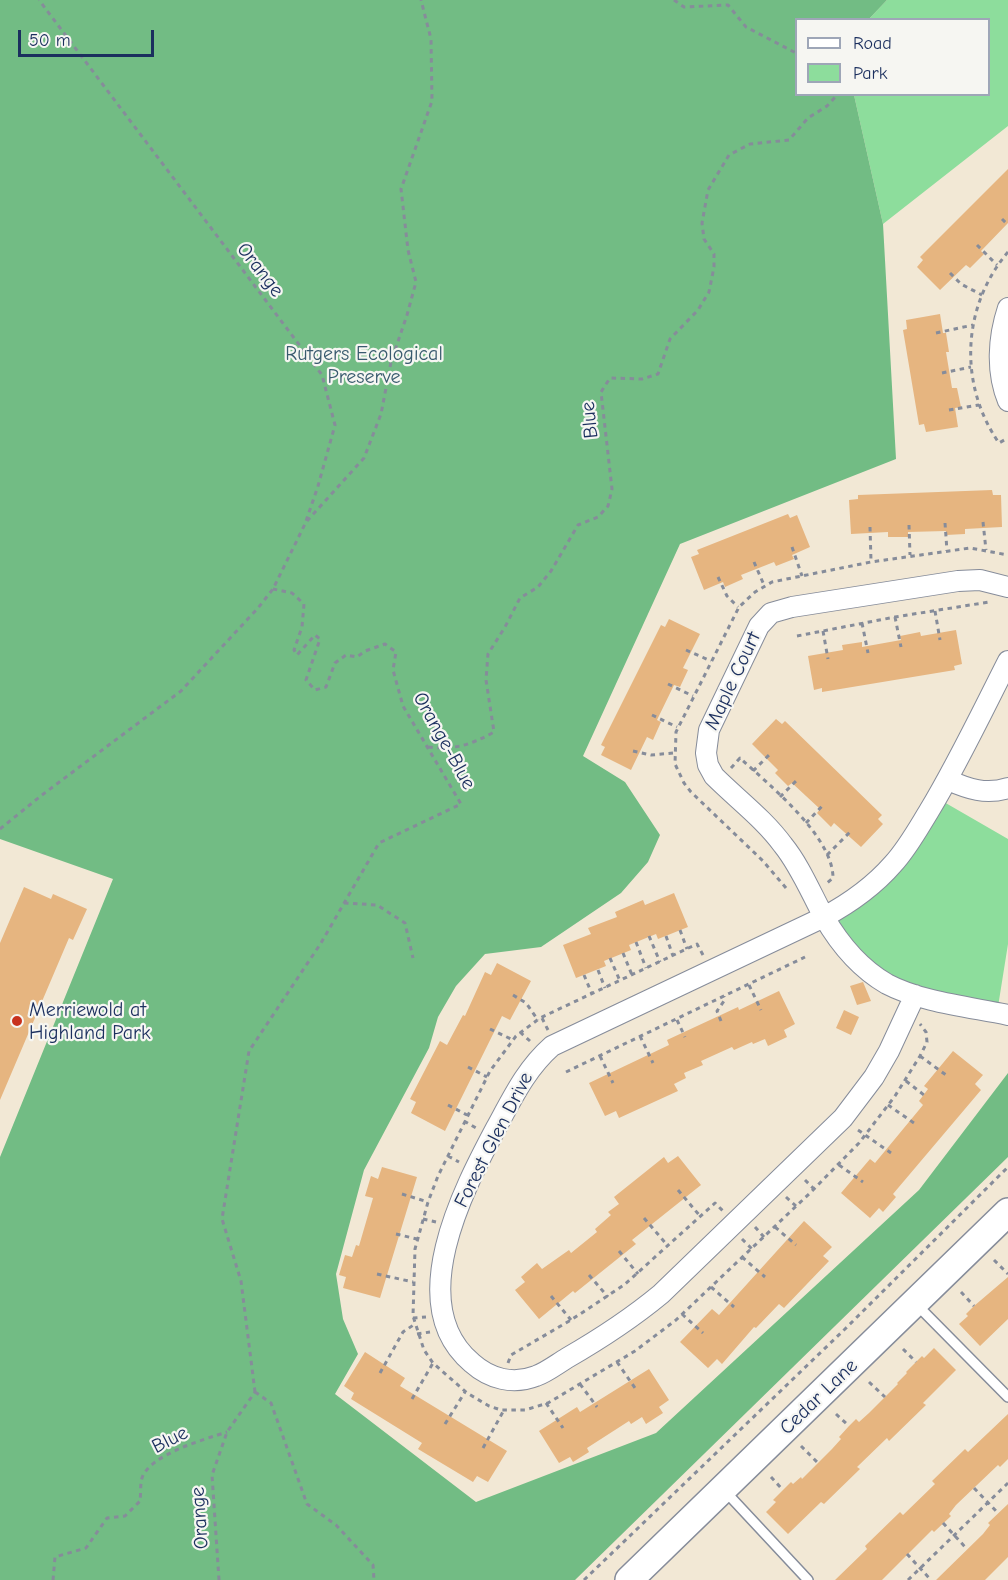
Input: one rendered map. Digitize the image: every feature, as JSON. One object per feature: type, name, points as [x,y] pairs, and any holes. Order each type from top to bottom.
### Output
[{"type":"street","points":[[1008,308],[1001,336],[999,363],[1002,387],[1008,401]]},
{"type":"street","name":"Maple Court","points":[[824,917],[816,889],[784,845],[719,780],[708,765],[706,753],[709,730],[759,626],[771,613],[780,609],[933,583],[980,580],[1008,587]]},
{"type":"street","name":"Forest Glen Drive","points":[[915,995],[890,1051],[874,1077],[843,1118],[661,1294],[639,1312],[588,1346],[536,1376],[508,1380],[495,1377],[479,1370],[456,1346],[448,1329],[441,1297],[444,1260],[451,1228],[464,1189],[524,1077],[537,1059],[555,1044],[824,917],[850,902],[893,864],[912,838],[948,780],[1008,661]]},
{"type":"street","points":[[948,780],[967,789],[996,792],[1008,788]]},
{"type":"street","points":[[824,917],[834,934],[866,967],[887,983],[915,995],[1008,1015]]},
{"type":"street","name":"Cedar Lane","points":[[629,1580],[1008,1212]]},
{"type":"lane","points":[[916,1303],[1008,1397]]},
{"type":"lane","points":[[724,1490],[808,1580]]},
{"type":"path","name":"Orange","points":[[0,829],[181,691],[258,608],[273,589],[305,524],[335,425],[322,375],[39,0]]},
{"type":"path","points":[[305,524],[364,458],[381,414],[391,362],[416,282],[408,250],[401,189],[432,101],[431,39],[421,0]]},
{"type":"path","points":[[674,0],[684,7],[728,5],[746,27],[795,52]]},
{"type":"path","name":"Blue","points":[[427,747],[442,748],[473,744],[494,732],[486,680],[488,654],[520,598],[538,587],[578,525],[598,517],[608,506],[612,489],[601,392],[610,378],[642,379],[658,374],[670,339],[698,310],[709,292],[714,254],[704,239],[702,224],[708,190],[729,155],[750,144],[789,140],[808,118],[827,106],[836,96]]},
{"type":"path","points":[[1002,219],[1008,225]]},
{"type":"path","points":[[977,245],[997,265]]},
{"type":"path","points":[[950,273],[961,284],[981,295]]},
{"type":"path","points":[[936,333],[973,325]]},
{"type":"path","points":[[942,373],[971,367]]},
{"type":"path","points":[[949,410],[979,405]]},
{"type":"path","points":[[999,443],[1008,438]]},
{"type":"path","points":[[984,522],[986,550]]},
{"type":"path","points":[[945,524],[946,551]]},
{"type":"path","points":[[909,525],[910,555]]},
{"type":"path","points":[[870,527],[871,562]]},
{"type":"path","points":[[792,547],[802,576]]},
{"type":"path","points":[[719,780],[740,758],[806,823],[827,855],[833,869],[833,878],[816,889],[793,897],[763,861],[691,792],[679,774],[674,753],[678,728],[739,607],[764,586],[871,562],[970,548],[1008,555]]},
{"type":"path","points":[[754,562],[764,586]]},
{"type":"path","points":[[718,577],[727,596],[739,607]]},
{"type":"path","name":"Orange-Blue","points":[[255,1392],[241,1281],[222,1220],[249,1051],[321,943],[379,843],[462,804],[403,706],[393,670],[396,652],[385,644],[365,651],[357,657],[346,655],[335,663],[326,687],[315,690],[306,680],[320,639],[315,635],[297,655],[294,650],[302,627],[304,604],[292,593],[273,589]]},
{"type":"path","points":[[797,636],[991,602]]},
{"type":"path","points":[[935,611],[940,640]]},
{"type":"path","points":[[895,617],[901,647]]},
{"type":"path","points":[[862,623],[868,653]]},
{"type":"path","points":[[823,631],[828,659]]},
{"type":"path","points":[[686,650],[711,661]]},
{"type":"path","points":[[668,684],[693,696]]},
{"type":"path","points":[[652,715],[678,728]]},
{"type":"path","points":[[633,751],[651,755],[674,753]]},
{"type":"path","points":[[753,771],[771,753]]},
{"type":"path","points":[[780,797],[798,779]]},
{"type":"path","points":[[806,823],[824,804]]},
{"type":"path","points":[[827,855],[852,830]]},
{"type":"path","points":[[344,903],[376,905],[405,923],[413,958]]},
{"type":"path","points":[[680,930],[687,949]]},
{"type":"path","points":[[650,936],[660,962]]},
{"type":"path","points":[[666,936],[673,956]]},
{"type":"path","points":[[636,942],[646,968]]},
{"type":"path","points":[[692,946],[527,1026],[513,1040],[487,1077],[438,1176],[417,1240],[412,1282],[412,1316],[424,1350],[433,1363],[465,1392],[489,1406],[504,1410],[525,1410],[546,1403],[617,1362],[682,1314],[839,1165],[865,1136],[906,1081],[927,1042],[926,1032],[919,1023]]},
{"type":"path","points":[[624,953],[632,975]]},
{"type":"path","points":[[566,1072],[805,957]]},
{"type":"path","points":[[610,958],[620,981]]},
{"type":"path","points":[[598,970],[605,988]]},
{"type":"path","points":[[584,975],[592,994]]},
{"type":"path","points":[[749,985],[761,1010]]},
{"type":"path","points":[[513,995],[526,1003],[538,1020]]},
{"type":"path","points":[[721,1021],[717,1011],[725,999],[724,996]]},
{"type":"path","points":[[676,1019],[685,1037]]},
{"type":"path","points":[[490,1029],[513,1040]]},
{"type":"path","points":[[640,1036],[653,1063]]},
{"type":"path","points":[[600,1056],[613,1083]]},
{"type":"path","points":[[920,1056],[946,1075]]},
{"type":"path","points":[[468,1067],[487,1077]]},
{"type":"path","points":[[906,1081],[924,1095]]},
{"type":"path","points":[[448,1105],[467,1115]]},
{"type":"path","points":[[888,1105],[914,1123]]},
{"type":"path","points":[[865,1136],[891,1153]]},
{"type":"path","points":[[839,1165],[863,1182]]},
{"type":"path","points":[[584,1580],[845,1329],[1008,1167]]},
{"type":"path","points":[[678,1190],[700,1216]]},
{"type":"path","points":[[402,1194],[428,1202]]},
{"type":"path","points":[[511,1355],[608,1297],[638,1274],[715,1203]]},
{"type":"path","points":[[644,1218],[668,1246]]},
{"type":"path","points":[[775,1227],[796,1245]]},
{"type":"path","points":[[396,1234],[417,1240]]},
{"type":"path","points":[[619,1251],[638,1274]]},
{"type":"path","points":[[742,1257],[765,1277]]},
{"type":"path","points":[[994,1260],[1008,1274]]},
{"type":"path","points":[[377,1274],[412,1282]]},
{"type":"path","points":[[589,1275],[608,1297]]},
{"type":"path","points":[[711,1287],[734,1307]]},
{"type":"path","points":[[961,1292],[974,1306]]},
{"type":"path","points":[[551,1296],[572,1320]]},
{"type":"path","points":[[682,1314],[703,1333]]},
{"type":"path","points":[[380,1373],[403,1332],[415,1324]]},
{"type":"path","points":[[903,1349],[916,1362]]},
{"type":"path","points":[[617,1362],[635,1388]]},
{"type":"path","points":[[412,1399],[433,1363]]},
{"type":"path","points":[[869,1382],[885,1397]]},
{"type":"path","points":[[580,1384],[597,1407]]},
{"type":"path","name":"Orange","points":[[219,1580],[212,1475],[228,1432],[255,1392]]},
{"type":"path","points":[[255,1392],[272,1403],[307,1504],[336,1526],[374,1565],[374,1580]]},
{"type":"path","points":[[445,1424],[465,1392]]},
{"type":"path","points":[[546,1403],[563,1428]]},
{"type":"path","points":[[483,1448],[504,1410]]},
{"type":"path","points":[[836,1414],[849,1426]]},
{"type":"path","name":"Blue","points":[[53,1580],[55,1557],[86,1548],[107,1518],[125,1516],[140,1501],[142,1476],[158,1459],[193,1443],[228,1432]]},
{"type":"path","points":[[801,1446],[818,1463]]},
{"type":"path","points":[[771,1477],[783,1490]]},
{"type":"path","points":[[908,1580],[1008,1483]]},
{"type":"path","points":[[974,1488],[998,1513]]},
{"type":"path","points":[[943,1523],[967,1549]]},
{"type":"path","points":[[907,1554],[931,1580]]},
{"type":"green space","name":"Rutgers Ecological Preserve","points":[[0,0],[887,0],[870,18],[795,18],[795,96],[854,96],[883,224],[896,459],[680,544],[583,756],[625,782],[660,835],[648,862],[621,893],[541,947],[485,954],[456,986],[438,1017],[429,1048],[364,1170],[336,1274],[343,1319],[358,1354],[335,1394],[476,1502],[656,1433],[919,1190],[1008,1073],[1008,1157],[575,1580],[0,1580],[0,1157],[113,879],[0,839]]},
{"type":"green space","points":[[887,0],[1008,0],[1008,126],[883,224],[854,96],[990,96],[990,18],[870,18]]},
{"type":"green space","points":[[937,798],[1008,839],[1008,944],[997,1013],[887,983],[824,917],[851,902]]},
{"type":"building","points":[[1008,169],[1008,223],[981,251],[984,254],[970,268],[966,265],[940,290],[917,267],[923,260],[920,257]]},
{"type":"building","points":[[940,314],[943,333],[946,333],[949,352],[946,352],[952,388],[957,388],[961,407],[955,408],[958,427],[926,432],[924,424],[919,425],[903,330],[907,329],[906,320]]},
{"type":"building","points":[[992,490],[993,495],[1001,495],[1002,527],[965,529],[965,534],[946,535],[946,531],[908,532],[908,537],[888,537],[888,532],[851,534],[849,500],[858,499],[858,495]]},
{"type":"building","points":[[788,514],[790,518],[797,515],[810,547],[792,555],[794,559],[776,566],[774,562],[741,575],[743,579],[725,587],[723,582],[704,590],[691,557],[699,554],[697,550]]},
{"type":"building","points":[[669,619],[700,634],[683,668],[688,670],[680,687],[674,685],[657,720],[661,722],[653,740],[647,737],[631,770],[601,755],[605,747],[601,745],[661,625],[665,627]]},
{"type":"building","points":[[956,630],[962,664],[954,666],[955,670],[822,692],[822,688],[814,690],[808,656],[843,650],[842,645],[862,642],[862,647],[901,640],[900,636],[920,632],[921,636]]},
{"type":"building","points":[[776,719],[782,724],[785,721],[882,815],[878,819],[883,824],[861,847],[834,823],[831,827],[817,813],[820,809],[792,783],[788,786],[775,773],[778,770],[752,744]]},
{"type":"building","name":"Merriewold at Highland Park","points":[[24,887],[51,899],[53,894],[87,909],[73,940],[69,938],[0,1100],[0,943]]},
{"type":"building","points":[[674,893],[688,927],[658,939],[656,934],[629,945],[631,950],[604,961],[606,966],[576,978],[563,945],[591,934],[588,928],[617,917],[615,912],[643,900],[645,905]]},
{"type":"building","points":[[497,963],[531,981],[510,1020],[502,1016],[445,1131],[411,1113],[416,1102],[410,1099],[440,1041],[447,1045],[463,1015],[465,1016],[485,972],[491,975]]},
{"type":"building","points":[[863,982],[871,1001],[857,1005],[850,986]]},
{"type":"building","points":[[779,991],[795,1024],[784,1030],[787,1037],[768,1046],[765,1039],[734,1050],[732,1047],[701,1061],[703,1065],[684,1073],[686,1078],[674,1084],[678,1091],[619,1118],[616,1111],[605,1116],[589,1083],[669,1045],[667,1040]]},
{"type":"building","points":[[844,1010],[859,1017],[851,1035],[836,1028]]},
{"type":"building","points":[[953,1051],[983,1075],[975,1084],[981,1090],[893,1194],[896,1197],[883,1212],[879,1208],[870,1218],[841,1193],[870,1159],[875,1163],[923,1105],[919,1101],[928,1089],[924,1086]]},
{"type":"building","points":[[678,1156],[701,1185],[632,1240],[636,1244],[539,1319],[515,1290],[525,1282],[521,1277],[537,1263],[542,1269],[569,1250],[571,1253],[597,1232],[595,1229],[611,1215],[608,1212],[619,1204],[614,1197],[664,1157],[668,1163]]},
{"type":"building","points":[[382,1167],[417,1177],[380,1298],[343,1288],[346,1277],[339,1275],[345,1255],[352,1257],[356,1245],[359,1246],[373,1198],[365,1196],[371,1176],[378,1179]]},
{"type":"building","points":[[804,1221],[832,1247],[823,1256],[829,1261],[784,1308],[779,1304],[756,1328],[754,1327],[722,1364],[717,1359],[708,1368],[680,1342],[712,1309],[719,1315]]},
{"type":"building","points":[[1008,1277],[1008,1319],[980,1346],[959,1324],[974,1306]]},
{"type":"building","points":[[934,1348],[956,1370],[923,1403],[926,1405],[889,1441],[887,1438],[857,1467],[860,1469],[824,1504],[821,1502],[788,1534],[766,1512],[776,1502],[773,1500],[791,1482],[793,1484],[801,1477],[802,1479],[841,1439],[839,1437],[856,1419],[859,1422],[869,1413],[922,1356],[924,1358]]},
{"type":"building","points":[[365,1352],[405,1378],[400,1386],[507,1451],[488,1482],[477,1476],[473,1482],[418,1449],[422,1443],[351,1399],[354,1393],[344,1386]]},
{"type":"building","points":[[649,1369],[669,1400],[659,1407],[663,1413],[646,1424],[642,1417],[631,1424],[629,1421],[587,1448],[589,1452],[573,1462],[570,1457],[559,1463],[539,1431],[577,1407],[580,1412]]},
{"type":"building","points":[[1008,1414],[1008,1459],[1000,1467],[998,1465],[956,1505],[949,1514],[951,1516],[934,1532],[932,1530],[882,1580],[835,1580],[867,1549],[865,1546],[900,1512],[903,1515],[935,1484],[932,1481],[965,1449],[968,1452]]},
{"type":"building","points":[[1008,1504],[1008,1557],[985,1580],[936,1580],[983,1534],[990,1525],[988,1523]]},
{"type":"place","name":"Merriewold at Highland Park","points":[[17,1021]]}]
